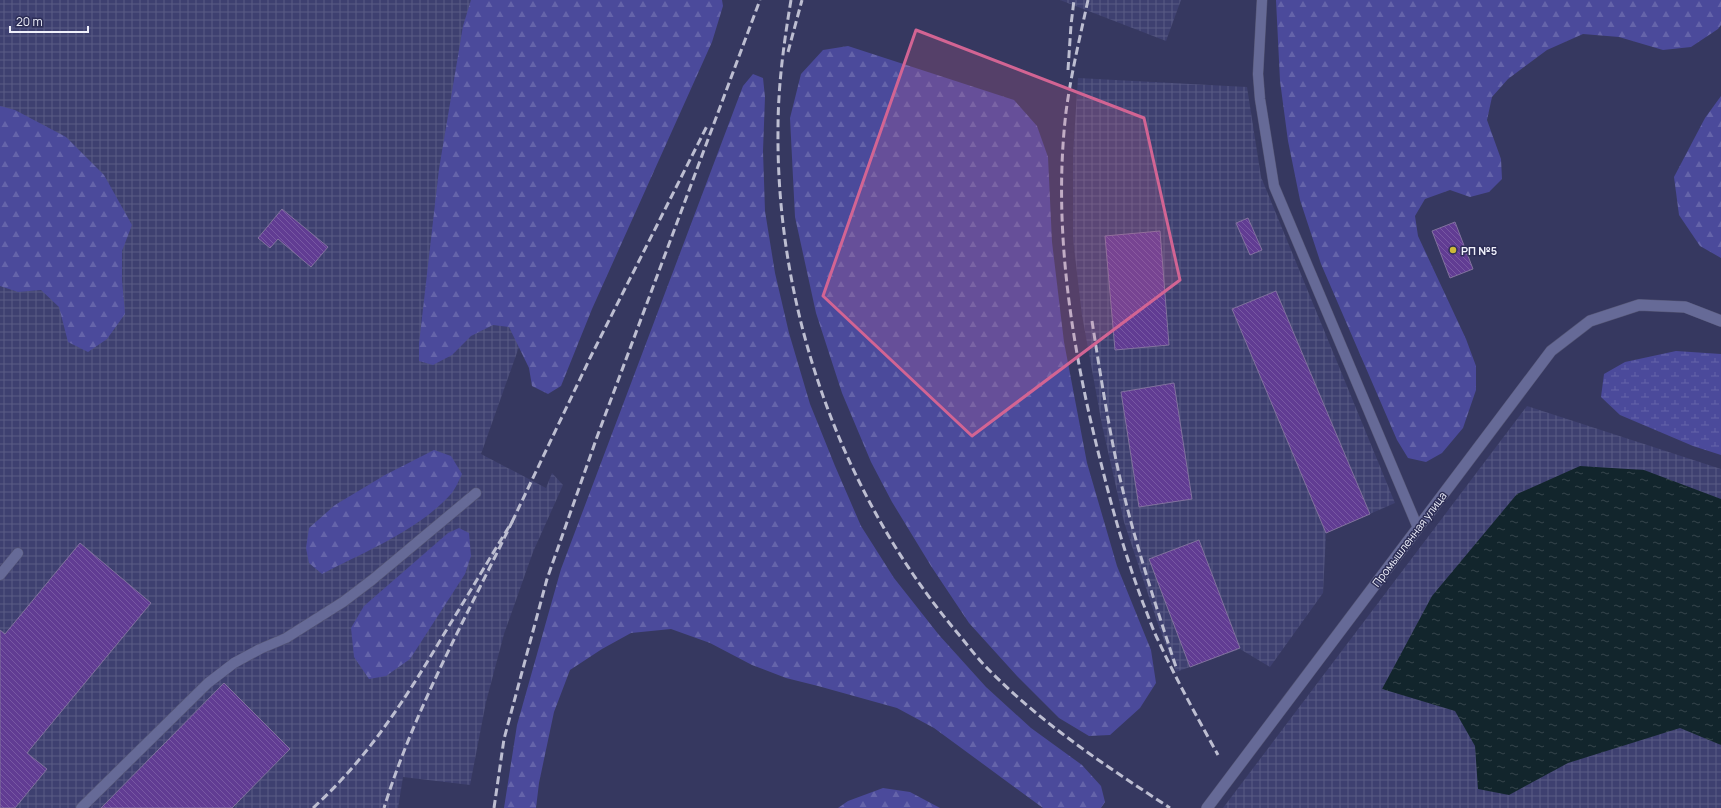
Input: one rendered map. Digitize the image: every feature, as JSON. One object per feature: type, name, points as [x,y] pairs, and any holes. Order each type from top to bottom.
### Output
[{"type":"street","name":"Промышленная улица","points":[[1207,808],[1551,351],[1590,320],[1640,306],[1685,307],[1721,322]]},
{"type":"lane","points":[[1262,0],[1258,74],[1260,99],[1274,186],[1418,528]]},
{"type":"lane","points":[[80,808],[208,683],[234,663],[260,649],[286,638],[343,602],[372,580],[476,494]]},
{"type":"lane","points":[[0,575],[18,553]]},
{"type":"highlighted area","points":[[916,30],[1144,118],[1180,280],[972,436],[823,296]]},
{"type":"shaded area","points":[[0,0],[577,0],[634,23],[481,454],[546,488],[552,473],[563,485],[533,552],[504,634],[486,702],[470,785],[403,777],[398,808],[0,808]]},
{"type":"shaded area","points":[[1060,0],[1181,0],[1166,41]]},
{"type":"shaded area","points":[[1078,78],[1247,87],[1261,177],[1395,503],[1326,533],[1323,593],[1270,667],[1240,649],[1176,672],[1158,624],[1124,522],[1102,425],[1082,315],[1073,239],[1073,154]]},
{"type":"shaded area","points":[[1527,406],[1721,469],[1721,808],[1223,808]]},
{"type":"green space","points":[[471,0],[722,0],[723,6],[712,42],[592,309],[561,386],[548,394],[532,386],[529,368],[509,327],[493,325],[471,336],[452,355],[433,365],[419,361],[419,344],[439,169],[463,26]]},
{"type":"green space","points":[[1276,0],[1721,0],[1721,25],[1718,29],[1691,47],[1663,50],[1619,37],[1583,34],[1547,50],[1508,79],[1492,97],[1487,120],[1501,159],[1502,179],[1489,192],[1470,197],[1450,190],[1425,199],[1415,216],[1418,236],[1466,339],[1476,366],[1476,390],[1463,428],[1442,453],[1426,462],[1408,458],[1397,440],[1321,264],[1300,200],[1288,141],[1280,81]]},
{"type":"green space","points":[[848,46],[1014,100],[1037,126],[1048,157],[1052,242],[1064,342],[1087,463],[1117,566],[1151,650],[1156,683],[1140,708],[1110,735],[1089,736],[1059,718],[1017,676],[969,623],[931,566],[892,502],[871,462],[842,393],[816,313],[795,217],[790,118],[801,74],[823,50]]},
{"type":"green space","points":[[753,74],[763,78],[765,97],[763,151],[765,211],[775,273],[789,333],[810,404],[861,526],[894,578],[939,635],[986,687],[1031,728],[1082,765],[1101,786],[1105,802],[1101,808],[1043,808],[934,728],[897,708],[786,678],[752,665],[710,643],[671,629],[631,633],[602,649],[570,670],[554,712],[539,783],[536,808],[504,808],[517,725],[561,569],[743,86]]},
{"type":"green space","points":[[1721,96],[1721,258],[1700,246],[1679,215],[1674,177],[1705,118]]},
{"type":"green space","points":[[0,106],[15,110],[66,137],[104,175],[132,225],[122,251],[122,280],[125,314],[107,339],[88,352],[68,342],[59,307],[41,290],[18,292],[0,286]]},
{"type":"green space","points":[[1676,351],[1721,354],[1721,455],[1693,446],[1620,415],[1601,397],[1604,374],[1625,362]]},
{"type":"green space","points":[[434,450],[451,456],[462,474],[452,493],[437,508],[389,540],[322,574],[309,563],[306,548],[309,528],[335,505],[385,475]]},
{"type":"green space","points":[[459,528],[469,533],[471,556],[465,574],[410,659],[386,676],[369,679],[354,657],[351,628],[364,606],[448,533]]},
{"type":"green space","points":[[883,788],[910,792],[940,808],[838,808],[848,801]]},
{"type":"water","points":[[1580,466],[1644,470],[1721,499],[1721,745],[1680,728],[1568,763],[1509,795],[1478,789],[1475,746],[1455,711],[1382,689],[1432,596],[1517,494]]},
{"type":"building","points":[[282,209],[328,247],[311,267],[278,239],[270,248],[258,238]]},
{"type":"building","points":[[1248,218],[1262,250],[1250,255],[1236,223]]},
{"type":"building","name":"РП №5","points":[[1455,222],[1473,269],[1450,278],[1432,231]]},
{"type":"building","points":[[1160,231],[1169,345],[1115,350],[1105,236]]},
{"type":"building","points":[[1276,291],[1370,514],[1326,533],[1232,309]]},
{"type":"building","points":[[1174,383],[1192,499],[1139,507],[1121,392]]},
{"type":"building","points":[[1199,540],[1240,648],[1190,667],[1149,559]]},
{"type":"building","points":[[80,543],[151,603],[27,753],[47,769],[15,808],[0,808],[0,630],[5,634]]},
{"type":"building","points":[[224,683],[290,749],[232,808],[101,808]]},
{"type":"railway","points":[[494,808],[504,739],[547,579],[597,437],[760,0]]},
{"type":"railway","points":[[791,0],[779,96],[778,129],[780,197],[789,265],[804,333],[824,399],[850,462],[882,524],[918,582],[984,665],[1030,708],[1052,726],[1170,808]]},
{"type":"railway","points":[[788,52],[802,0]]},
{"type":"railway","points":[[1068,70],[1074,0]]},
{"type":"railway","points":[[1088,0],[1068,98],[1062,157],[1064,248],[1074,338],[1092,427],[1107,488],[1137,587],[1165,655],[1218,755]]},
{"type":"railway","points":[[512,522],[590,358],[707,126]]},
{"type":"railway","points":[[1092,321],[1111,436],[1125,499],[1145,571],[1176,667]]},
{"type":"railway","points":[[313,808],[352,768],[401,704],[512,522],[426,698],[384,808]]},
{"type":"place","name":"РП №5","points":[[1453,250]]}]
